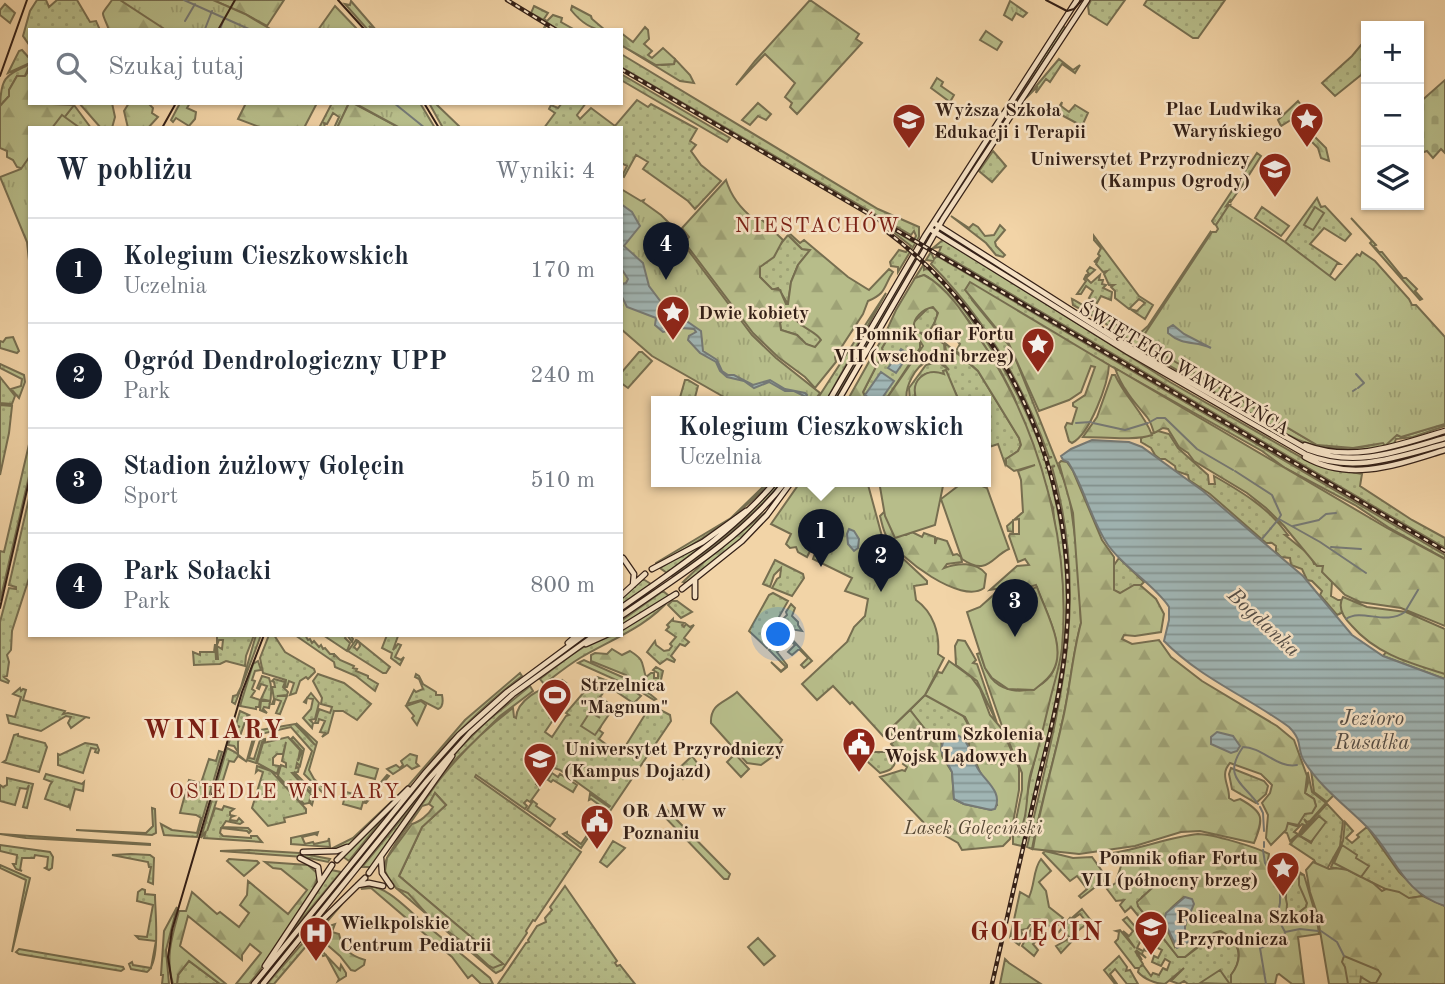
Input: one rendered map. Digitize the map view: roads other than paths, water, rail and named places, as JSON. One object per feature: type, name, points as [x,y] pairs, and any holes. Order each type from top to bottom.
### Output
[{"type":"main road","points":[[841,396],[936,232],[936,224],[1077,0]]},
{"type":"main road","points":[[832,396],[926,234],[943,219],[1087,0]]},
{"type":"main road","name":"ŚWIĘTEGO WAWRZYŃCA","points":[[936,224],[1138,353],[1284,437],[1320,454],[1353,459],[1380,456],[1445,441]]},
{"type":"main road","name":"ŚWIĘTEGO WAWRZYŃCA","points":[[930,229],[1128,352],[1293,448],[1325,461],[1361,464],[1389,460],[1445,441]]},
{"type":"main road","points":[[1284,437],[1321,450],[1361,454],[1445,431]]},
{"type":"main road","points":[[1293,448],[1320,464],[1358,471],[1389,466],[1445,450]]},
{"type":"main road","points":[[623,607],[718,538],[771,487]]},
{"type":"main road","points":[[623,615],[739,531],[780,487]]},
{"type":"main road","points":[[682,589],[746,538],[788,487]]},
{"type":"main road","points":[[655,569],[703,542],[755,505]]},
{"type":"main road","points":[[623,558],[634,576],[632,587]]},
{"type":"main road","points":[[623,594],[645,574]]},
{"type":"main road","points":[[695,579],[695,597]]},
{"type":"main road","points":[[623,627],[674,592]]},
{"type":"main road","points":[[337,860],[474,720],[576,637]]},
{"type":"main road","points":[[549,660],[581,637]]},
{"type":"main road","points":[[262,984],[427,781],[470,733],[513,694],[592,637]]},
{"type":"main road","points":[[579,647],[602,637]]},
{"type":"main road","points":[[369,873],[470,733]]},
{"type":"main road","points":[[258,978],[426,772]]},
{"type":"main road","points":[[318,887],[318,867],[301,855],[337,851],[359,838]]},
{"type":"main road","points":[[383,854],[382,872],[391,886]]},
{"type":"main road","points":[[254,984],[332,865]]},
{"type":"main road","points":[[298,942],[365,878]]},
{"type":"main road","points":[[355,888],[369,883],[383,886]]},
{"type":"water","points":[[623,205],[632,212],[640,226],[624,246],[643,263],[649,286],[664,306],[662,315],[682,318],[701,331],[703,351],[717,360],[722,371],[728,375],[734,375],[753,385],[770,380],[785,389],[805,393],[806,396],[785,391],[769,382],[754,388],[744,381],[727,377],[720,371],[716,362],[700,353],[688,340],[689,336],[696,332],[694,329],[681,328],[663,332],[655,325],[656,318],[627,307],[623,299],[623,284],[628,279],[623,271]]},
{"type":"water","points":[[1173,325],[1211,348],[1174,337],[1168,333],[1168,328]]},
{"type":"water","points":[[901,349],[909,354],[896,373],[888,368]]},
{"type":"water","points":[[881,372],[894,381],[884,396],[865,395]]},
{"type":"water","name":"Jezioro Rusałka","points":[[1092,440],[1129,442],[1142,447],[1203,491],[1303,576],[1352,635],[1383,656],[1445,679],[1445,906],[1430,900],[1409,883],[1377,838],[1318,779],[1304,761],[1297,737],[1289,727],[1193,666],[1164,641],[1169,607],[1108,545],[1074,472],[1061,456]]},
{"type":"water","points":[[849,529],[854,531],[859,539],[858,548],[854,551],[848,544]]},
{"type":"water","points":[[1217,732],[1233,736],[1240,746],[1237,751],[1231,753],[1211,744],[1211,737]]},
{"type":"water","points":[[953,733],[967,744],[978,769],[995,792],[995,809],[964,804],[954,799],[952,772],[941,750],[944,738]]},
{"type":"water","points":[[1185,897],[1192,899],[1194,904],[1185,925],[1185,936],[1191,938],[1191,941],[1177,948],[1164,921],[1166,913]]},
{"type":"waterway","name":"Bogdanka","points":[[184,0],[247,28]]},
{"type":"waterway","points":[[185,21],[195,4]]},
{"type":"waterway","points":[[205,28],[212,11]]},
{"type":"waterway","points":[[221,28],[224,18]]},
{"type":"waterway","name":"Bogdanka","points":[[396,105],[423,126]]},
{"type":"waterway","points":[[1356,374],[1364,383],[1358,388]]},
{"type":"waterway","points":[[1150,422],[1165,418],[1197,449],[1233,470]]},
{"type":"waterway","points":[[1076,423],[1091,422]]},
{"type":"waterway","points":[[1093,423],[1125,430],[1148,423]]},
{"type":"waterway","points":[[1235,471],[1272,495],[1281,515],[1278,520]]},
{"type":"waterway","points":[[1320,519],[1326,514],[1336,513]]},
{"type":"waterway","points":[[1279,519],[1366,573]]},
{"type":"waterway","points":[[1293,526],[1319,520]]},
{"type":"waterway","points":[[1261,540],[1277,521]]},
{"type":"waterway","points":[[1331,547],[1361,549]]},
{"type":"waterway","points":[[1406,610],[1418,590]]},
{"type":"waterway","points":[[1346,619],[1359,615],[1390,617],[1405,612]]},
{"type":"waterway","points":[[1258,804],[1241,785],[1235,773],[1234,766],[1243,747],[1257,750],[1283,764],[1297,765]]},
{"type":"waterway","points":[[1260,807],[1264,831]]},
{"type":"waterway","points":[[1264,842],[1264,847]]},
{"type":"waterway","points":[[1263,850],[1265,863],[1280,885],[1277,917],[1285,932],[1283,941],[1260,948],[1266,984]]},
{"type":"waterway","points":[[1285,932],[1300,929],[1318,931]]},
{"type":"waterway","points":[[1321,931],[1337,942],[1344,956]]},
{"type":"tram line","points":[[0,76],[27,0]]},
{"type":"tram line","points":[[219,28],[235,0]]},
{"type":"tram line","points":[[338,0],[363,28]]},
{"type":"tram line","points":[[1046,0],[1067,11],[1074,9],[1082,0]]},
{"type":"tram line","points":[[163,126],[175,105]]},
{"type":"tram line","points":[[425,105],[438,126]]},
{"type":"tram line","points":[[0,608],[28,486]]},
{"type":"tram line","points":[[172,984],[168,957],[172,930],[242,692],[263,637]]},
{"type":"railway","points":[[507,0],[553,28]]},
{"type":"railway","points":[[623,70],[1445,551]]},
{"type":"railway","points":[[886,231],[931,269],[969,313],[1002,361],[1029,413],[1049,468],[1062,525],[1068,583],[1066,641],[1061,677],[992,984]]},
{"type":"place","name":"Plac Ludwika Waryńskiego","points":[[1307,149]]},
{"type":"place","name":"Wyższa Szkoła Edukacji i Terapii","points":[[909,150]]},
{"type":"place","name":"Uniwersytet Przyrodniczy (Kampus Ogrody)","points":[[1275,199]]},
{"type":"place","name":"Park Sołacki","points":[[666,280]]},
{"type":"place","name":"Dwie kobiety","points":[[673,342]]},
{"type":"place","name":"Pomnik ofiar Fortu VII (wschodni brzeg)","points":[[1038,374]]},
{"type":"place","name":"Kolegium Cieszkowskich","points":[[821,567]]},
{"type":"place","name":"Ogród Dendrologiczny UPP","points":[[881,592]]},
{"type":"place","name":"Stadion żużlowy Golęcin","points":[[1015,637]]},
{"type":"place","name":"Strzelnica \"Magnum\"","points":[[555,725]]},
{"type":"place","name":"Centrum Szkolenia Wojsk Lądowych","points":[[859,774]]},
{"type":"place","name":"Uniwersytet Przyrodniczy (Kampus Dojazd)","points":[[540,789]]},
{"type":"place","name":"OR AMW w Poznaniu","points":[[597,851]]},
{"type":"place","name":"Pomnik ofiar Fortu VII (północny brzeg)","points":[[1283,898]]},
{"type":"place","name":"Policealna Szkoła Przyrodnicza","points":[[1151,957]]},
{"type":"place","name":"Wielkpolskie Centrum Pediatrii","points":[[316,963]]},
{"type":"district","name":"NIESTACHÓW","points":[[818,225]]},
{"type":"district","name":"WINIARY","points":[[214,729]]},
{"type":"district","name":"OSIEDLE WINIARY","points":[[285,791]]},
{"type":"district","name":"GOLĘCIN","points":[[1037,931]]},
{"type":"park label","name":"Lasek Golęciński","points":[[973,827]]}]
